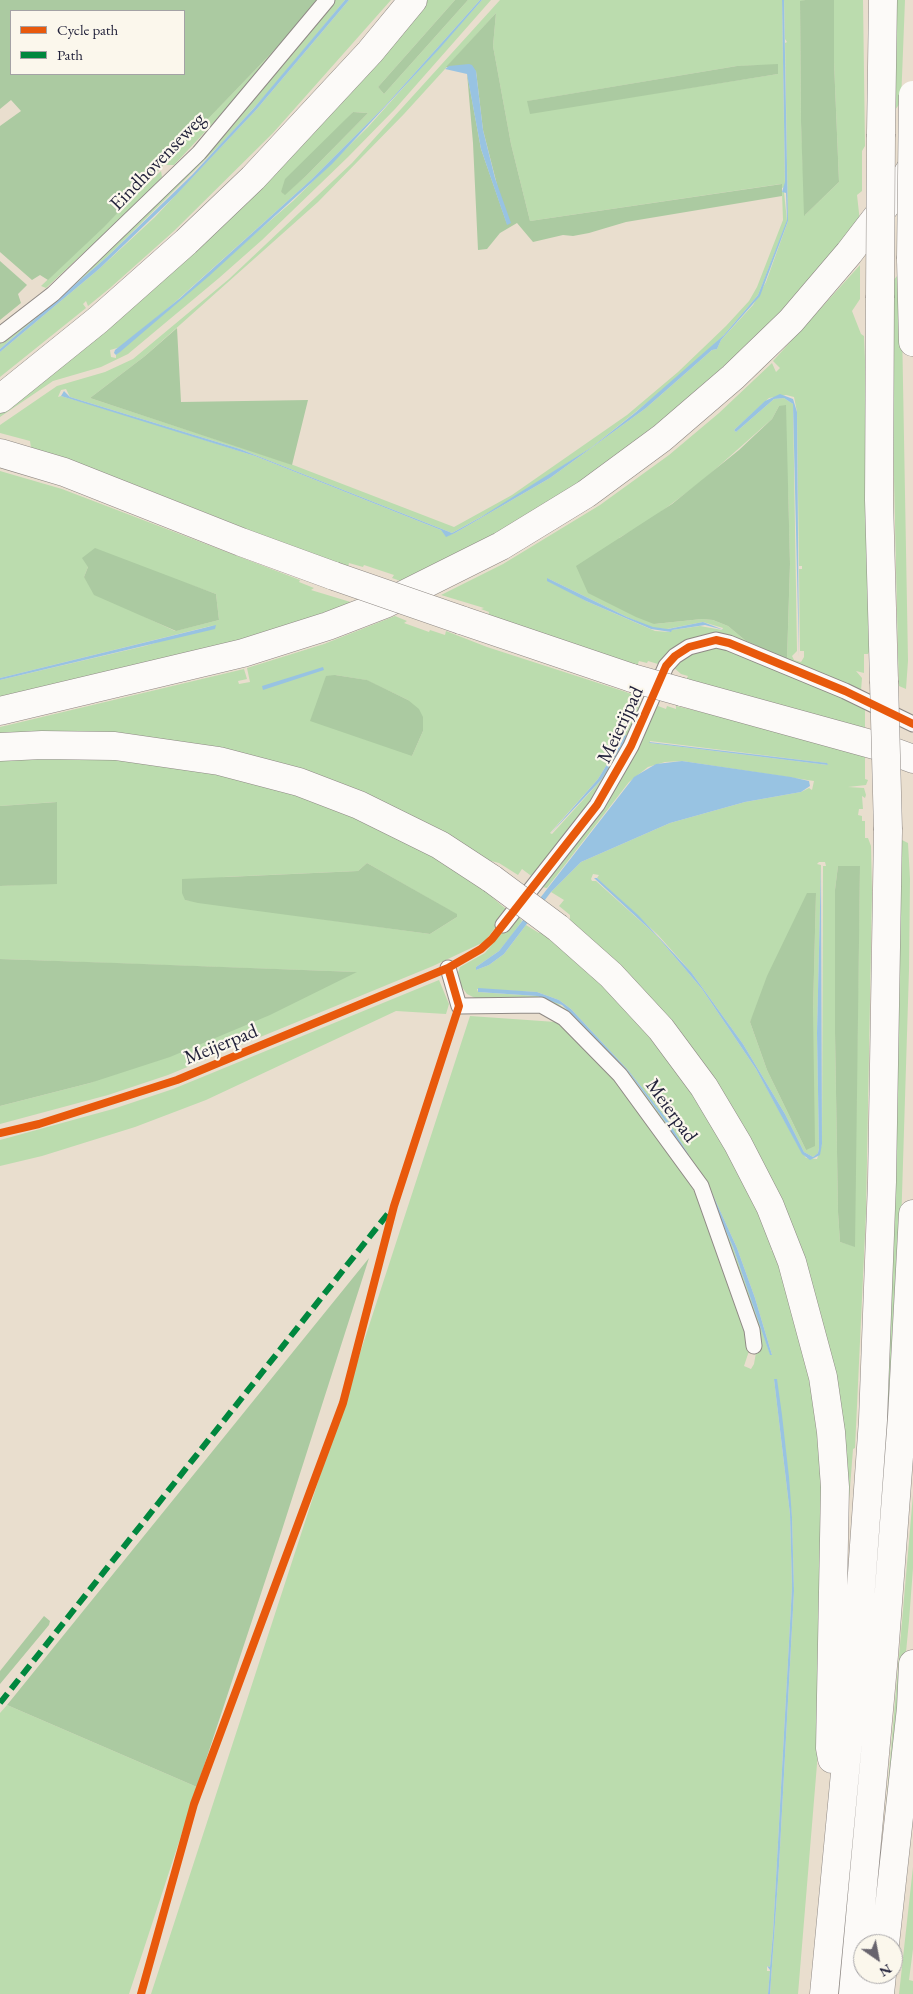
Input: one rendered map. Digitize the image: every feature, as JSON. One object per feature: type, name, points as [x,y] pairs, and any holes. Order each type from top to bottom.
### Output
[{"type":"highway","points":[[0,399],[98,320],[193,236],[294,134],[370,52],[413,0]]},
{"type":"highway","points":[[824,1994],[856,1657],[873,1420],[882,1182],[888,830],[878,500],[880,134],[883,0]]},
{"type":"highway","points":[[913,95],[911,259],[913,342]]},
{"type":"highway","points":[[0,711],[243,654],[328,626],[385,604],[501,546],[586,494],[662,438],[733,377],[791,321],[849,253],[896,192],[913,165]]},
{"type":"highway","points":[[0,453],[64,472],[334,576],[632,678],[878,746],[913,760]]},
{"type":"highway","points":[[0,747],[42,745],[115,746],[219,761],[299,782],[359,805],[440,845],[492,879],[558,928],[611,975],[661,1029],[704,1087],[738,1144],[770,1206],[792,1262],[823,1377],[831,1432],[835,1487],[830,1748],[842,1808]]},
{"type":"highway","points":[[853,1994],[884,1655],[902,1417],[913,1214]]},
{"type":"highway","points":[[886,1934],[912,1702],[913,1664]]},
{"type":"street","name":"Eindhovenseweg","points":[[0,335],[53,294],[199,153],[327,0]]},
{"type":"street","name":"Meierijpad","points":[[503,926],[597,805],[631,746],[666,666],[675,656],[689,647],[716,640],[729,643],[846,691],[913,724]]},
{"type":"street","name":"Meierpad","points":[[448,968],[459,1006],[541,1005],[564,1018],[620,1075],[702,1186],[752,1330],[754,1346]]},
{"type":"green space","points":[[0,0],[317,0],[283,41],[104,227],[48,280],[40,275],[32,280],[0,252],[0,126],[21,111],[11,100],[0,109]]},
{"type":"green space","points":[[317,0],[323,0],[274,58],[174,165],[166,165],[172,156],[283,41]]},
{"type":"green space","points":[[333,0],[345,0],[272,88],[222,143],[107,257],[0,349],[0,337],[75,274]]},
{"type":"green space","points":[[349,0],[391,0],[273,133],[174,231],[88,306],[86,301],[83,304],[86,308],[0,377],[0,352],[99,269],[155,217],[256,110]]},
{"type":"green space","points":[[425,0],[455,0],[378,87],[384,94],[468,0],[480,0],[386,105],[312,179],[174,303],[121,347],[110,350],[111,357],[116,358],[116,355],[124,347],[293,201],[368,127],[482,0],[491,0],[395,109],[348,157],[262,240],[128,354],[101,367],[53,381],[0,417],[0,410]],"holes":[[[353,112],[368,113],[306,176],[285,194],[281,192]]]},
{"type":"green space","points":[[455,0],[468,0],[384,94],[378,87]]},
{"type":"green space","points":[[500,0],[782,0],[785,187],[782,188],[781,184],[530,221],[511,144],[493,46],[496,13],[404,114],[318,202],[145,356],[90,398],[288,463],[454,527],[512,495],[627,415],[678,372],[726,326],[749,301],[757,287],[783,220],[782,192],[784,192],[787,221],[758,295],[724,335],[679,377],[592,447],[504,504],[452,533],[240,449],[70,397],[66,389],[61,390],[58,397],[61,396],[135,418],[255,456],[441,530],[446,536],[455,533],[550,478],[646,408],[712,350],[717,349],[721,340],[753,305],[766,282],[788,221],[785,43],[787,42],[785,39],[784,0],[805,0],[800,2],[801,122],[805,215],[839,182],[834,62],[834,0],[863,0],[865,146],[862,151],[862,191],[857,195],[860,222],[825,267],[699,395],[562,498],[406,583],[392,578],[394,575],[364,565],[363,567],[349,563],[348,567],[138,486],[31,448],[30,441],[0,433],[0,425],[57,386],[105,372],[133,359],[229,279],[352,163]],"holes":[[[778,65],[778,74],[618,99],[528,101],[737,66]]]},
{"type":"green space","points":[[834,0],[834,62],[839,182],[804,216],[800,1]]},
{"type":"green space","points":[[894,0],[905,0],[901,102],[895,110]]},
{"type":"green space","points":[[496,13],[493,46],[511,144],[530,221],[782,184],[782,196],[626,222],[589,233],[573,236],[563,235],[533,242],[517,223],[500,233],[487,249],[478,250],[473,143],[467,73],[481,149],[507,224],[483,130],[476,71],[446,67]]},
{"type":"green space","points":[[778,64],[778,74],[530,114],[527,101],[737,66]]},
{"type":"green space","points":[[353,112],[368,113],[306,176],[285,195],[281,192],[285,179]]},
{"type":"green space","points":[[161,171],[162,177],[133,207],[46,288],[41,286]]},
{"type":"green space","points":[[0,261],[27,285],[18,294],[21,303],[0,320]]},
{"type":"green space","points":[[860,265],[860,299],[852,311],[861,334],[864,336],[870,650],[868,654],[864,654],[864,673],[856,671],[862,678],[861,691],[723,638],[658,667],[658,664],[648,661],[647,663],[639,661],[637,666],[488,616],[489,612],[481,609],[484,608],[441,595],[503,564],[600,505],[669,455],[719,413],[772,363],[776,372],[780,368],[773,361]],"holes":[[[786,395],[794,397],[797,412],[799,566],[802,566],[802,569],[799,569],[800,651],[804,651],[804,657],[801,662],[794,660],[792,656],[797,651],[793,404],[784,398],[774,399],[736,432],[734,430],[769,398]],[[779,406],[788,489],[790,564],[787,659],[746,641],[728,626],[713,620],[702,619],[654,624],[619,538],[650,520],[702,481],[772,419]],[[547,578],[653,628],[667,629],[703,622],[723,628],[722,630],[700,626],[672,630],[670,632],[655,631],[586,601]]]},
{"type":"green space","points":[[901,271],[908,661],[906,689],[899,686],[892,390],[893,281]]},
{"type":"green space","points":[[177,328],[181,402],[308,400],[292,465],[90,398],[145,356]]},
{"type":"green space","points":[[786,405],[790,564],[787,659],[746,641],[728,626],[713,620],[702,619],[654,624],[588,593],[576,566],[672,504],[739,450],[772,419],[779,406]]},
{"type":"green space","points":[[0,471],[62,489],[300,580],[299,582],[314,588],[311,590],[357,604],[295,627],[0,700],[0,680],[145,646],[215,625],[0,678]],"holes":[[[88,567],[177,580],[216,594],[219,620],[175,631],[143,616],[84,577]]]},
{"type":"green space","points":[[95,548],[216,594],[219,620],[176,631],[94,595],[84,577],[88,567],[82,558]]},
{"type":"green space","points":[[395,616],[407,621],[404,623],[429,632],[430,630],[445,635],[446,631],[487,647],[626,692],[636,696],[635,699],[644,702],[605,784],[534,878],[522,869],[518,875],[499,863],[479,858],[345,792],[0,741],[0,727],[244,669],[247,679],[238,681],[239,684],[250,682],[247,668],[324,644]],"holes":[[[335,675],[366,680],[408,700],[423,731],[412,756]],[[625,735],[602,779],[552,834],[550,833],[598,779]]]},
{"type":"green space","points":[[724,647],[865,706],[865,728],[686,680],[688,676],[681,674],[672,666],[697,648]]},
{"type":"green space","points":[[335,675],[367,680],[408,700],[419,709],[423,717],[423,731],[412,756],[310,721],[326,676]]},
{"type":"green space","points":[[656,702],[659,703],[658,706],[666,709],[667,706],[676,709],[676,706],[865,751],[865,779],[868,780],[866,785],[848,787],[864,788],[866,795],[865,798],[862,796],[863,809],[859,809],[858,815],[862,816],[862,821],[865,821],[865,838],[868,838],[871,846],[872,893],[866,1213],[855,1448],[853,1449],[844,1565],[780,1211],[570,925],[570,915],[559,906],[564,900],[551,892],[581,862],[670,823],[745,802],[801,792],[809,788],[812,790],[814,781],[682,761],[665,762],[648,767],[629,782],[547,888],[542,887]],"holes":[[[650,741],[826,763],[828,765],[650,743]],[[825,862],[826,866],[823,866],[822,1144],[817,1159],[806,1158],[756,1069],[702,989],[657,936],[596,881],[591,879],[593,874],[599,875],[597,878],[658,935],[691,972],[743,1044],[785,1114],[804,1152],[813,1157],[818,1153],[819,1148],[817,1033],[821,865],[817,864]],[[838,866],[860,866],[854,1246],[840,1242],[838,1212],[835,890]],[[816,893],[813,1011],[806,1150],[767,1070],[750,1022]]]},
{"type":"green space","points":[[0,758],[89,758],[200,770],[278,789],[343,812],[435,856],[494,896],[493,898],[506,909],[510,909],[484,942],[433,966],[168,1075],[108,1095],[0,1124],[0,1106],[90,1083],[356,972],[0,959],[0,886],[57,883],[56,802],[0,806]],"holes":[[[367,863],[456,914],[457,917],[430,934],[185,900],[224,877],[358,871]]]},
{"type":"green space","points":[[57,802],[57,884],[0,886],[0,806]]},
{"type":"green space","points":[[900,839],[908,843],[910,879],[898,1323],[842,1994],[835,1994]]},
{"type":"green space","points":[[367,863],[457,914],[457,917],[430,934],[198,903],[185,900],[182,893],[182,879],[358,871]]},
{"type":"green space","points":[[838,866],[860,866],[855,1247],[840,1242],[838,1212],[835,890]]},
{"type":"green space","points":[[807,893],[816,893],[813,1011],[815,1146],[806,1150],[767,1070],[750,1022],[767,976]]},
{"type":"green space","points":[[517,914],[522,921],[512,935],[499,951],[476,967],[476,970],[489,965],[504,954],[526,925],[539,933],[542,930],[554,940],[590,971],[628,1011],[679,1074],[725,1146],[763,1223],[773,1249],[770,1250],[774,1251],[800,1324],[811,1369],[822,1442],[826,1539],[818,1752],[798,1994],[770,1994],[794,1591],[792,1517],[776,1379],[774,1379],[790,1514],[792,1587],[773,1933],[770,1967],[767,1966],[767,1971],[770,1971],[768,1994],[151,1994],[470,1016],[556,1022],[558,1017],[599,1057],[629,1092],[678,1161],[703,1208],[723,1258],[748,1338],[749,1351],[744,1366],[751,1369],[754,1364],[757,1347],[755,1335],[734,1267],[714,1213],[679,1150],[632,1084],[604,1052],[563,1011],[547,1005],[481,1001],[467,994],[459,983],[458,973],[460,967],[485,953]],"holes":[[[477,989],[537,992],[559,1000],[571,1009],[628,1070],[668,1121],[712,1193],[737,1248],[755,1298],[772,1355],[770,1354],[733,1247],[709,1193],[665,1121],[627,1070],[572,1014],[556,1002],[537,996],[478,992]]]},
{"type":"green space","points":[[0,959],[357,972],[270,1015],[170,1057],[90,1083],[0,1106]]},
{"type":"green space","points":[[439,980],[449,1004],[446,1014],[396,1011],[206,1100],[135,1127],[42,1156],[0,1166],[0,1140],[113,1109],[173,1089]]},
{"type":"green space","points":[[369,1258],[197,1787],[7,1705]]},
{"type":"green space","points":[[913,1495],[913,1568],[909,1621],[875,1934]]},
{"type":"green space","points":[[44,1616],[50,1621],[49,1625],[0,1684],[0,1671]]},
{"type":"green space","points":[[7,1705],[197,1787],[129,1994],[0,1994],[0,1713]]},
{"type":"green space","points":[[913,1867],[913,1949],[909,1980],[913,1981],[913,1994],[899,1994],[900,1984],[903,1984],[903,1958]]},
{"type":"water","points":[[345,0],[349,0],[256,110],[176,195],[99,269],[0,352],[0,349],[107,257],[192,175],[254,108]]},
{"type":"water","points":[[482,0],[440,48],[332,164],[209,276],[120,352],[116,355],[114,353],[115,350],[179,299],[312,179],[386,105]]},
{"type":"water","points":[[782,0],[784,0],[788,221],[760,296],[721,340],[717,349],[712,350],[646,408],[550,478],[455,533],[446,537],[441,530],[255,456],[61,396],[64,391],[70,397],[240,449],[452,533],[481,517],[592,447],[636,412],[724,335],[758,295],[787,220],[786,193],[782,192],[785,182]]},
{"type":"water","points":[[469,64],[476,71],[483,130],[495,178],[511,223],[507,225],[481,149],[467,74],[445,69],[449,66]]},
{"type":"water","points":[[780,394],[793,399],[797,412],[799,657],[793,404],[784,398],[774,399],[736,432],[734,430],[765,401]]},
{"type":"water","points":[[547,578],[627,617],[653,627],[668,629],[703,622],[724,630],[705,625],[672,630],[671,632],[651,629],[586,601],[547,581]]},
{"type":"water","points":[[216,625],[215,629],[0,680],[0,678]]},
{"type":"water","points":[[323,667],[324,670],[263,690],[262,686]]},
{"type":"water","points":[[625,735],[628,736],[602,779],[550,834],[598,779]]},
{"type":"water","points":[[650,743],[827,763],[828,765]]},
{"type":"water","points":[[682,761],[791,777],[809,781],[810,786],[801,792],[745,802],[670,823],[581,862],[551,892],[504,954],[489,965],[476,970],[476,967],[499,951],[634,777],[656,764]]},
{"type":"water","points":[[821,865],[822,1144],[820,1155],[810,1160],[802,1154],[756,1069],[702,989],[657,936],[594,878],[597,878],[638,915],[691,972],[743,1044],[785,1114],[804,1152],[813,1157],[818,1153],[819,1148],[817,1033]]},
{"type":"water","points":[[478,988],[537,992],[559,1000],[571,1009],[628,1070],[668,1121],[712,1193],[737,1248],[755,1298],[772,1355],[770,1355],[733,1247],[709,1193],[665,1121],[627,1070],[562,1005],[537,996],[478,992]]},
{"type":"water","points":[[774,1379],[777,1379],[789,1477],[794,1591],[779,1866],[770,1994],[768,1994],[770,1970],[767,1966],[770,1967],[773,1933],[792,1587],[790,1514]]},
{"type":"marked path","points":[[0,1703],[390,1211]]},
{"type":"cycle path","name":"Meijerpad","points":[[0,1133],[39,1124],[177,1080],[448,968],[481,949],[492,939],[597,805],[631,746],[666,666],[675,656],[689,647],[716,640],[729,643],[845,691],[913,724]]},
{"type":"cycle path","points":[[141,1994],[194,1804],[343,1403],[394,1206],[459,1006],[448,968]]}]
